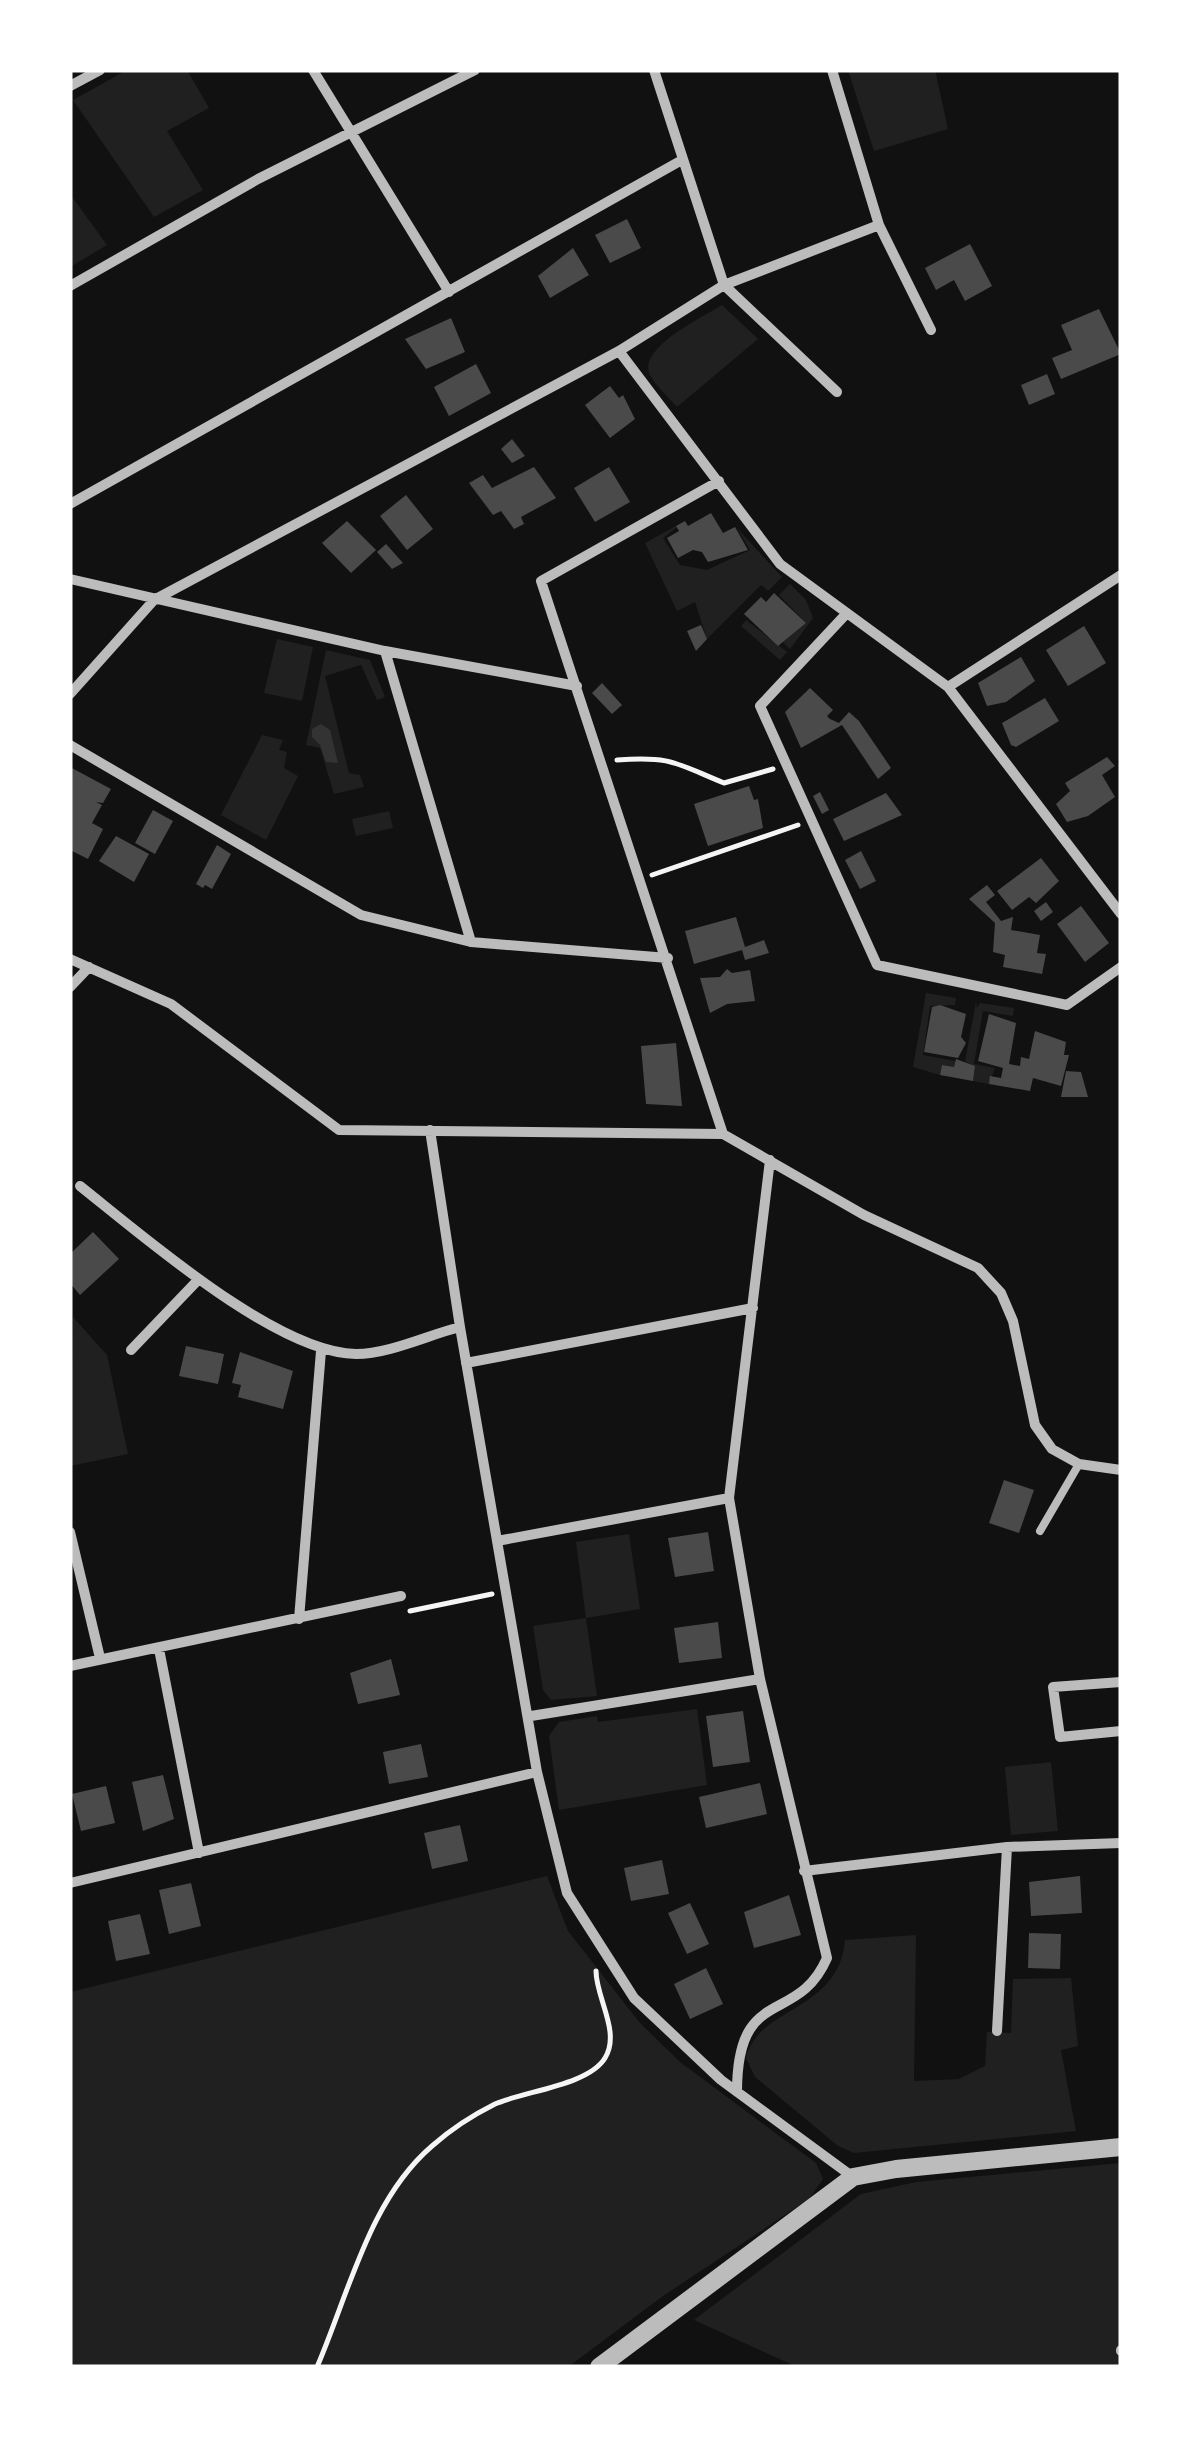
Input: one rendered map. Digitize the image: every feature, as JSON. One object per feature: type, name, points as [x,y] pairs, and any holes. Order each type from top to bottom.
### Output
[{"type":"street","points":[[70,86],[100,70]]},
{"type":"street","points":[[313,70],[449,292]]},
{"type":"street","points":[[70,286],[258,179],[476,70]]},
{"type":"street","points":[[654,70],[724,286],[837,392]]},
{"type":"street","points":[[832,70],[879,226],[931,330]]},
{"type":"street","points":[[70,504],[682,160]]},
{"type":"street","points":[[70,694],[154,600],[619,351],[724,286],[879,226]]},
{"type":"street","points":[[619,351],[780,564],[948,687],[1121,914]]},
{"type":"street","points":[[720,481],[541,581],[668,958],[722,1134]]},
{"type":"street","points":[[948,687],[1121,575]]},
{"type":"street","points":[[70,579],[385,651],[577,686]]},
{"type":"street","points":[[847,613],[760,706],[877,965],[1067,1005],[1121,967]]},
{"type":"street","points":[[385,651],[471,942]]},
{"type":"street","points":[[70,745],[360,915],[471,942],[668,958]]},
{"type":"street","points":[[70,960],[172,1004],[340,1130],[722,1134],[864,1215],[978,1268],[1001,1293],[1012,1322],[1035,1425],[1052,1449],[1080,1464],[1121,1470]]},
{"type":"street","points":[[70,988],[88,967]]},
{"type":"street","points":[[430,1130],[537,1772],[567,1893],[634,1998],[737,2092],[853,2177]]},
{"type":"street","points":[[737,2092],[741,2041],[753,2022],[804,1989],[820,1974],[827,1958],[760,1679],[729,1498],[770,1160]]},
{"type":"street","points":[[80,1186],[198,1280],[322,1351],[361,1354],[460,1326]]},
{"type":"street","points":[[132,1350],[198,1280]]},
{"type":"street","points":[[466,1363],[753,1308]]},
{"type":"street","points":[[299,1619],[322,1351]]},
{"type":"street","points":[[498,1541],[729,1498]]},
{"type":"street","points":[[70,1532],[100,1658]]},
{"type":"street","points":[[70,1666],[401,1596]]},
{"type":"street","points":[[159,1649],[199,1853]]},
{"type":"street","points":[[530,1716],[760,1679]]},
{"type":"street","points":[[1121,1682],[1053,1687],[1060,1737],[1121,1731]]},
{"type":"street","points":[[70,1883],[537,1772]]},
{"type":"street","points":[[804,1871],[1007,1847],[1121,1843]]},
{"type":"street","points":[[997,2031],[1007,1847]]},
{"type":"street","points":[[598,2367],[853,2177],[896,2169],[1121,2146]]},
{"type":"lane","points":[[1040,1532],[1080,1464]]},
{"type":"path","points":[[604,761],[660,757],[681,761],[724,783],[782,766]]},
{"type":"path","points":[[645,877],[810,820]]},
{"type":"path","points":[[401,1596],[403,1612],[507,1590]]},
{"type":"path","points":[[317,2367],[375,2224],[396,2183],[432,2146],[474,2116],[540,2088],[586,2076],[603,2063],[611,2047],[595,1973],[608,1958]]},
{"type":"shaded area","points":[[127,70],[187,70],[209,108],[167,131],[203,190],[154,217],[73,100]]},
{"type":"shaded area","points":[[848,70],[935,70],[948,129],[874,151]]},
{"type":"shaded area","points":[[70,194],[107,245],[70,267]]},
{"type":"shaded area","points":[[722,305],[758,339],[677,407],[650,375],[653,354],[674,334]]},
{"type":"shaded area","points":[[685,521],[663,538],[680,565],[707,570],[750,550],[737,528],[782,577],[768,591],[761,585],[707,639],[695,602],[677,611],[645,543]]},
{"type":"shaded area","points":[[790,584],[806,600],[813,618],[790,649],[783,642],[806,623],[779,595]]},
{"type":"shaded area","points":[[746,620],[787,652],[780,660],[741,626]]},
{"type":"shaded area","points":[[277,639],[313,647],[302,701],[264,693]]},
{"type":"shaded area","points":[[326,650],[370,660],[385,697],[377,700],[361,665],[325,676],[349,773],[360,775],[364,787],[334,794],[320,748],[306,745]]},
{"type":"shaded area","points":[[321,724],[330,730],[338,763],[326,762],[320,745],[312,737],[312,729]]},
{"type":"shaded area","points":[[262,735],[283,740],[279,750],[287,752],[284,768],[298,776],[266,840],[221,815]]},
{"type":"shaded area","points":[[389,811],[393,828],[356,836],[352,819]]},
{"type":"shaded area","points":[[926,993],[956,998],[955,1005],[930,1006],[923,1055],[955,1061],[954,1067],[942,1065],[940,1075],[913,1067]]},
{"type":"shaded area","points":[[976,1002],[977,1008],[980,1003],[1014,1008],[1013,1016],[983,1011],[974,1064],[995,1068],[989,1084],[973,1081],[975,1067],[965,1061]]},
{"type":"shaded area","points":[[73,1317],[107,1355],[128,1454],[70,1466]]},
{"type":"shaded area","points":[[629,1534],[640,1609],[586,1618],[576,1542]]},
{"type":"shaded area","points":[[586,1618],[597,1696],[551,1700],[543,1690],[533,1626]]},
{"type":"shaded area","points":[[697,1709],[707,1785],[559,1810],[549,1736],[559,1722],[597,1716],[598,1722]]},
{"type":"shaded area","points":[[1051,1762],[1058,1831],[1011,1835],[1005,1767]]},
{"type":"shaded area","points":[[547,1876],[568,1931],[640,2023],[680,2062],[816,2163],[823,2179],[809,2199],[663,2296],[568,2367],[70,2367],[70,1992]]},
{"type":"shaded area","points":[[916,1935],[914,2081],[959,2079],[985,2066],[987,2032],[1011,2033],[1013,1979],[1071,1978],[1078,2046],[1061,2050],[1076,2131],[854,2153],[838,2146],[755,2077],[746,2058],[753,2041],[829,1981],[840,1964],[845,1940]]},
{"type":"shaded area","points":[[1121,2163],[1121,2367],[797,2367],[694,2320],[861,2194],[916,2182]]},
{"type":"building","points":[[627,219],[641,248],[610,263],[595,235]]},
{"type":"building","points":[[970,244],[992,286],[965,301],[954,280],[936,290],[925,268]]},
{"type":"building","points":[[573,248],[589,275],[550,298],[538,276]]},
{"type":"building","points":[[1099,309],[1121,354],[1061,379],[1052,358],[1072,350],[1061,325]]},
{"type":"building","points":[[451,318],[465,352],[426,369],[405,339]]},
{"type":"building","points":[[476,364],[491,393],[449,416],[434,387]]},
{"type":"building","points":[[1047,374],[1055,394],[1029,405],[1021,385]]},
{"type":"building","points":[[610,386],[619,398],[623,395],[635,419],[610,438],[585,405]]},
{"type":"building","points":[[512,439],[525,456],[512,463],[501,449]]},
{"type":"building","points":[[534,467],[556,498],[521,517],[524,524],[514,529],[501,511],[493,515],[469,483],[483,475],[492,488]]},
{"type":"building","points":[[609,467],[630,502],[595,522],[574,488]]},
{"type":"building","points":[[406,495],[433,529],[407,550],[380,516]]},
{"type":"building","points":[[711,513],[723,533],[735,527],[748,550],[708,562],[702,552],[693,550],[678,558],[667,538],[679,531],[676,526],[685,521],[688,526]]},
{"type":"building","points":[[347,521],[376,550],[351,573],[322,543]]},
{"type":"building","points":[[386,544],[403,563],[392,569],[377,552]]},
{"type":"building","points":[[774,593],[806,623],[778,646],[744,614],[761,597],[766,602]]},
{"type":"building","points":[[701,625],[707,639],[696,651],[687,631]]},
{"type":"building","points":[[1084,626],[1106,663],[1068,686],[1046,650]]},
{"type":"building","points":[[1021,657],[1035,681],[1006,702],[987,706],[978,683]]},
{"type":"building","points":[[602,683],[622,705],[612,714],[592,693]]},
{"type":"building","points":[[810,688],[833,710],[827,716],[830,719],[839,723],[849,712],[859,721],[891,768],[878,779],[842,725],[801,748],[785,712]]},
{"type":"building","points":[[1045,698],[1059,721],[1016,747],[1011,745],[1002,723]]},
{"type":"building","points":[[1107,757],[1115,766],[1102,775],[1115,797],[1088,816],[1067,822],[1056,804],[1070,791],[1065,783]]},
{"type":"building","points":[[70,767],[111,789],[103,803],[96,802],[102,805],[92,823],[103,829],[88,859],[70,850]]},
{"type":"building","points":[[749,786],[754,800],[758,799],[763,828],[708,846],[694,804]]},
{"type":"building","points":[[820,792],[829,810],[822,814],[813,796]]},
{"type":"building","points":[[886,793],[902,815],[844,841],[833,819]]},
{"type":"building","points":[[153,810],[173,821],[155,854],[135,843]]},
{"type":"building","points":[[116,836],[149,854],[134,882],[99,861]]},
{"type":"building","points":[[217,845],[231,854],[212,889],[205,885],[203,888],[196,884]]},
{"type":"building","points":[[861,851],[876,881],[860,889],[845,860]]},
{"type":"building","points":[[1041,858],[1059,881],[1036,903],[1029,897],[1012,910],[997,891]]},
{"type":"building","points":[[987,885],[995,895],[986,902],[1001,921],[1013,917],[1011,930],[1040,935],[1037,953],[1046,954],[1042,974],[1003,967],[1005,955],[993,952],[995,923],[969,899]]},
{"type":"building","points":[[1046,902],[1053,912],[1041,921],[1034,911]]},
{"type":"building","points":[[1081,906],[1109,943],[1085,962],[1057,924]]},
{"type":"building","points":[[736,917],[745,947],[764,940],[769,953],[745,960],[742,950],[694,964],[685,931]]},
{"type":"building","points":[[727,969],[732,973],[750,970],[755,1001],[727,1004],[710,1013],[700,978],[720,977]]},
{"type":"building","points":[[940,1005],[966,1014],[961,1037],[966,1043],[958,1058],[924,1052],[932,1007]]},
{"type":"building","points":[[989,1014],[1016,1023],[1009,1064],[1020,1066],[1021,1057],[1029,1059],[1035,1031],[1066,1042],[1064,1055],[1069,1055],[1061,1086],[1033,1078],[1030,1091],[989,1084],[990,1076],[1001,1078],[1003,1068],[978,1061]]},
{"type":"building","points":[[676,1043],[682,1106],[646,1104],[641,1046]]},
{"type":"building","points":[[956,1059],[975,1066],[973,1081],[940,1075],[942,1065],[954,1067]]},
{"type":"building","points":[[1066,1071],[1081,1072],[1088,1097],[1061,1097]]},
{"type":"building","points":[[93,1232],[119,1259],[80,1295],[70,1283],[70,1254]]},
{"type":"building","points":[[186,1346],[224,1354],[218,1384],[179,1376]]},
{"type":"building","points":[[240,1352],[293,1371],[283,1409],[238,1397],[241,1385],[232,1383]]},
{"type":"building","points":[[1004,1480],[1034,1490],[1019,1533],[989,1523]]},
{"type":"building","points":[[708,1532],[714,1571],[675,1577],[668,1538]]},
{"type":"building","points":[[718,1622],[722,1658],[679,1663],[674,1628]]},
{"type":"building","points":[[391,1659],[400,1695],[358,1704],[350,1673]]},
{"type":"building","points":[[743,1711],[750,1762],[713,1767],[706,1716]]},
{"type":"building","points":[[421,1744],[428,1777],[389,1784],[383,1752]]},
{"type":"building","points":[[163,1775],[174,1819],[143,1831],[132,1782]]},
{"type":"building","points":[[760,1783],[767,1814],[706,1828],[699,1797]]},
{"type":"building","points":[[106,1786],[115,1823],[81,1831],[72,1794]]},
{"type":"building","points":[[460,1825],[468,1861],[432,1869],[424,1833]]},
{"type":"building","points":[[662,1860],[669,1894],[631,1901],[624,1868]]},
{"type":"building","points":[[1080,1876],[1082,1913],[1031,1916],[1029,1882]]},
{"type":"building","points":[[191,1883],[201,1926],[169,1934],[159,1890]]},
{"type":"building","points":[[789,1895],[801,1935],[754,1948],[744,1912]]},
{"type":"building","points":[[690,1903],[709,1944],[687,1954],[668,1913]]},
{"type":"building","points":[[140,1914],[150,1954],[116,1961],[108,1921]]},
{"type":"building","points":[[1029,1933],[1061,1934],[1060,1969],[1028,1968]]},
{"type":"building","points":[[706,1968],[723,2004],[690,2019],[674,1984]]}]
